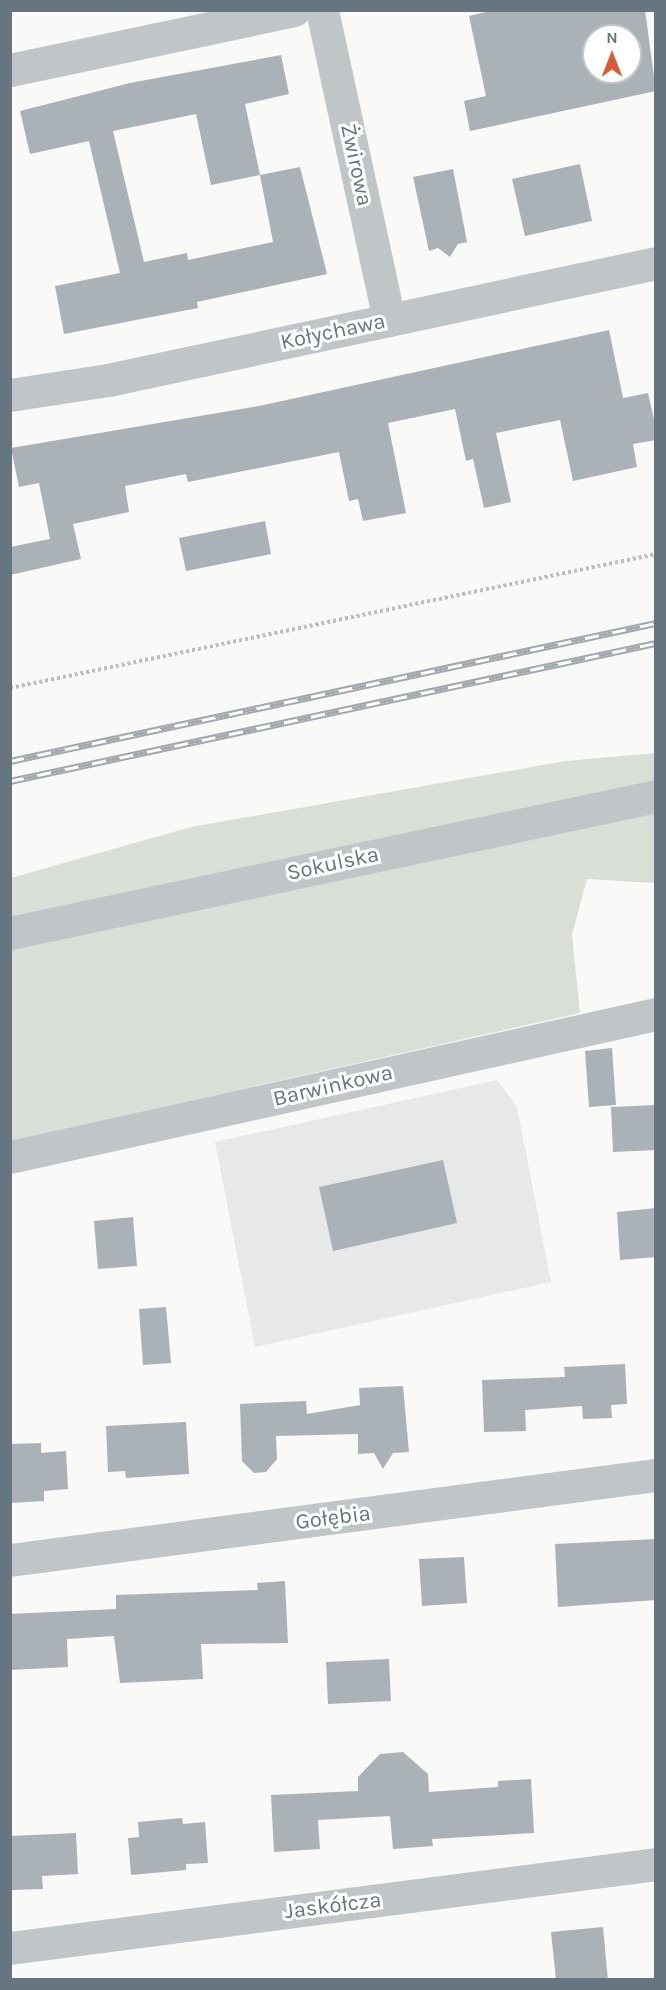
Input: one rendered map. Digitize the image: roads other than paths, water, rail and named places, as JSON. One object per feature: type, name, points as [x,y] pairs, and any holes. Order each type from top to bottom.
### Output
[{"type":"street","points":[[10,70],[294,10]]},
{"type":"street","name":"Żwirowa","points":[[322,10],[389,320]]},
{"type":"street","name":"Kołychawa","points":[[10,395],[108,380],[656,263]]},
{"type":"street","name":"Sokulska","points":[[10,933],[656,796]]},
{"type":"street","name":"Barwinkowa","points":[[10,1157],[656,1014]]},
{"type":"street","name":"Gołębia","points":[[10,1560],[656,1475]]},
{"type":"street","name":"Jaskółcza","points":[[10,1948],[656,1864]]},
{"type":"railway","points":[[10,761],[656,623]]},
{"type":"railway","points":[[10,781],[656,643]]}]
